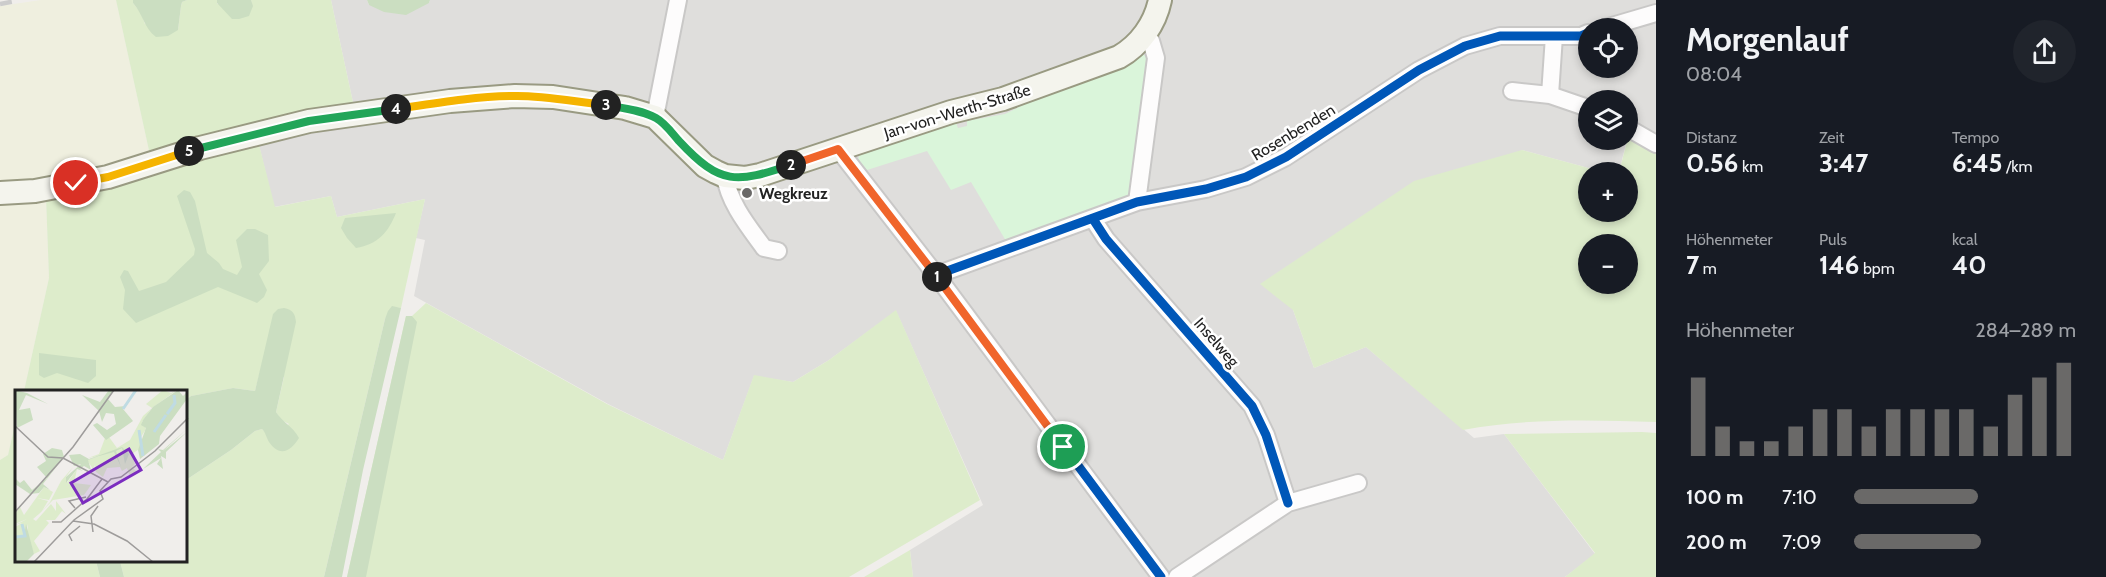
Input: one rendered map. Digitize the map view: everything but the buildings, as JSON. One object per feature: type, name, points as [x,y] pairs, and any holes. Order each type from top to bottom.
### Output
[{"type":"main road","name":"Jan-von-Werth-Straße","points":[[725,176],[745,178],[760,175],[951,112],[1003,99],[1119,57],[1134,48],[1144,36],[1160,0]]},
{"type":"main road","points":[[0,193],[35,191],[108,177],[200,148],[309,121],[450,101],[515,96],[553,98],[625,108],[656,117],[705,166],[725,176]]},
{"type":"street","points":[[656,117],[678,0]]},
{"type":"street","points":[[1638,19],[1656,14]]},
{"type":"street","points":[[1137,202],[1156,58],[1151,41],[1144,36]]},
{"type":"street","name":"Rosenbenden","points":[[936,275],[1137,202],[1206,189],[1246,177],[1286,157],[1419,70],[1465,46],[1500,36],[1578,36]]},
{"type":"street","points":[[1550,95],[1554,36]]},
{"type":"street","points":[[1512,91],[1550,95],[1578,105]]},
{"type":"street","points":[[1638,134],[1656,144]]},
{"type":"street","points":[[838,149],[936,275],[1161,577]]},
{"type":"street","points":[[725,176],[726,188],[744,221],[764,248],[778,251]]},
{"type":"street","name":"Inselweg","points":[[1093,219],[1106,239],[1252,406],[1266,435],[1288,503]]},
{"type":"street","points":[[1177,577],[1288,503],[1358,483]]},
{"type":"shaded area","points":[[331,0],[367,0],[369,5],[429,3],[430,0],[1656,0],[1656,139],[1638,136],[1638,90],[1578,90],[1578,150],[1624,150],[1622,162],[1578,162],[1578,165],[1522,150],[1293,310],[1314,368],[1366,347],[1474,438],[1504,434],[1595,554],[1565,577],[913,577],[910,550],[983,505],[896,311],[829,360],[793,382],[754,376],[723,460],[608,404],[414,296],[425,240],[416,238],[425,199],[337,217],[331,196],[274,207],[257,137],[354,107]]},
{"type":"green space","points":[[41,0],[116,0],[150,155],[91,173],[0,184],[0,6]]},
{"type":"green space","points":[[116,0],[133,0],[145,24],[178,30],[182,2],[187,0],[217,0],[217,4],[252,6],[251,0],[331,0],[354,107],[150,155]]},
{"type":"green space","points":[[133,0],[187,0],[182,2],[178,30],[168,36],[156,37],[146,25]]},
{"type":"green space","points":[[217,0],[251,0],[253,6],[249,16],[232,19],[217,3]]},
{"type":"green space","points":[[367,0],[430,0],[429,3],[406,15],[384,12],[369,5]]},
{"type":"green space","points":[[1138,55],[1148,58],[1150,65],[1129,195],[1006,241],[971,182],[951,190],[927,151],[867,170],[858,159],[860,154],[956,123],[958,128],[967,126],[967,121],[1005,114],[1056,89],[1110,73]]},
{"type":"green space","points":[[257,137],[275,207],[331,196],[337,217],[425,199],[401,308],[392,307],[385,319],[324,577],[124,577],[120,562],[188,562],[188,479],[255,431],[262,429],[268,440],[289,424],[281,420],[276,412],[284,377],[262,364],[255,391],[233,388],[188,398],[188,390],[24,390],[49,278],[46,197]]},
{"type":"green space","points":[[1638,139],[1656,148],[1656,422],[1583,420],[1511,423],[1463,430],[1366,347],[1314,368],[1293,310],[1260,284],[1414,181],[1522,150],[1578,165],[1578,222],[1638,222],[1638,162],[1622,162],[1625,150],[1638,150]]},
{"type":"green space","points":[[184,190],[190,192],[195,201],[207,253],[223,269],[237,275],[242,267],[236,240],[247,229],[255,229],[268,235],[269,261],[259,274],[267,290],[264,297],[257,303],[218,287],[136,323],[123,309],[125,290],[120,277],[124,270],[128,271],[139,291],[166,282],[194,255],[195,249],[177,196]]},
{"type":"green space","points":[[46,197],[49,278],[24,390],[15,390],[15,424],[8,455],[0,460],[0,200]]},
{"type":"green space","points":[[396,213],[386,232],[364,246],[356,248],[341,228],[345,218]]},
{"type":"green space","points":[[426,303],[607,404],[723,460],[754,375],[793,382],[829,360],[896,310],[980,500],[849,577],[347,577],[406,316],[412,316]]},
{"type":"green space","points":[[392,306],[401,308],[363,470],[342,577],[324,577],[385,319]]},
{"type":"green space","points":[[284,308],[293,312],[296,322],[276,412],[299,438],[289,449],[281,451],[273,447],[262,429],[255,431],[188,479],[188,398],[233,388],[255,391],[273,314],[278,309]]},
{"type":"green space","points":[[406,316],[412,316],[417,322],[366,577],[347,577]]},
{"type":"green space","points":[[39,353],[96,360],[96,376],[88,383],[57,373],[44,378],[39,375]]},
{"type":"green space","points":[[15,424],[15,562],[96,562],[100,577],[0,577],[0,460],[8,455]]},
{"type":"green space","points":[[1656,433],[1656,577],[1565,577],[1595,553],[1504,434]]},
{"type":"green space","points":[[910,550],[913,577],[864,577]]},
{"type":"green space","points":[[96,562],[120,562],[124,577],[100,577]]},
{"type":"railway","points":[[0,4],[21,0]]},
{"type":"cycle path","points":[[936,275],[1137,202],[1206,189],[1246,177],[1286,157],[1419,70],[1465,46],[1500,36],[1578,36]]},
{"type":"cycle path","points":[[838,149],[936,275],[1161,577]]},
{"type":"cycle path","points":[[1093,219],[1106,239],[1252,406],[1266,435],[1288,503]]},
{"type":"place","name":"Wegkreuz","points":[[747,193]]},
{"type":"route","points":[[76,183],[108,177],[200,148],[309,121],[450,101],[515,96],[553,98],[625,108],[656,117],[705,166],[725,176],[745,178],[760,175],[838,149],[936,275],[1063,447]]}]
